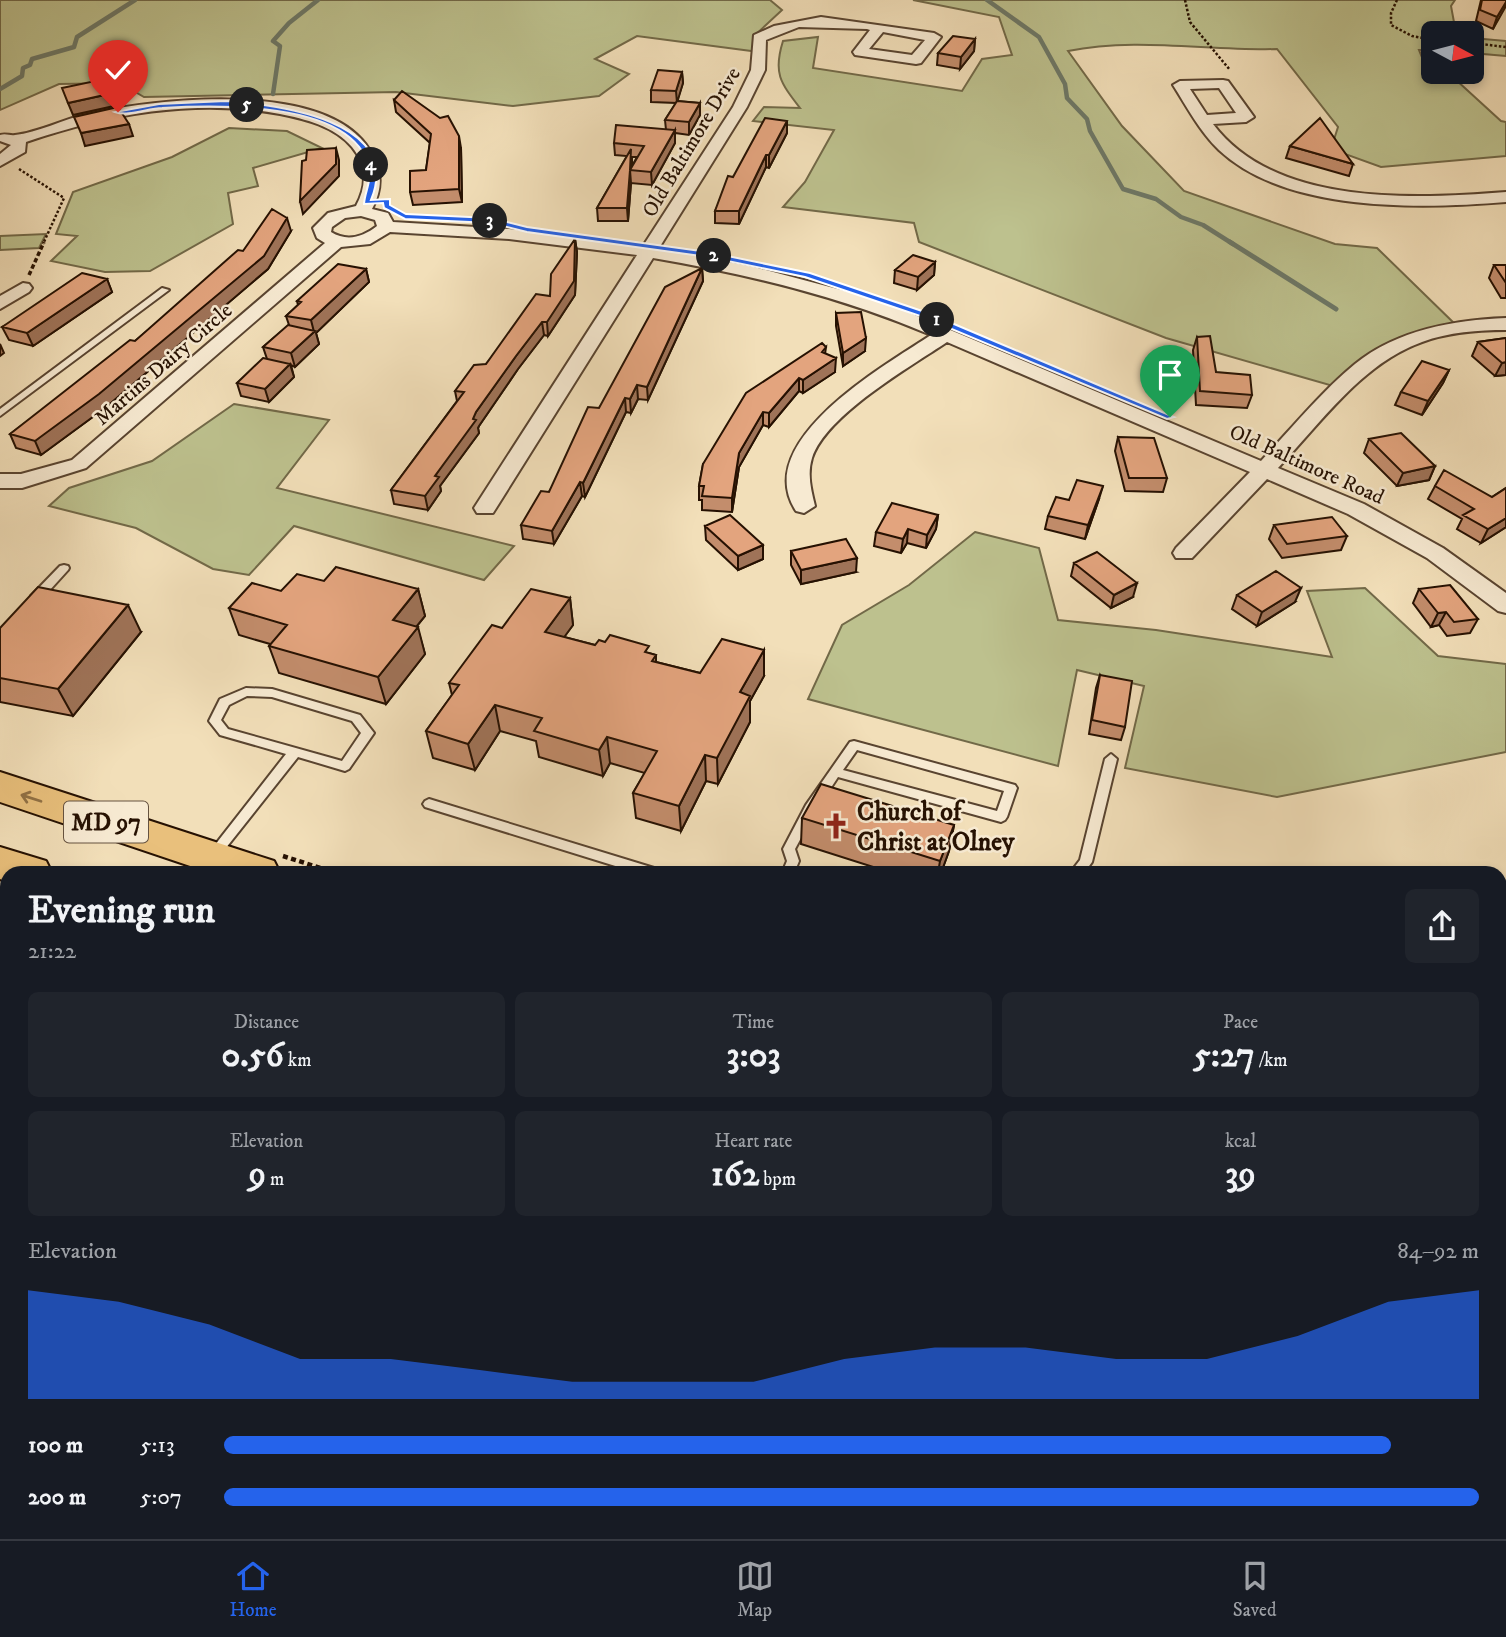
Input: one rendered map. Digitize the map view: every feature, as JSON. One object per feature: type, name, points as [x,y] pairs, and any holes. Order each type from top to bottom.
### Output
[{"type":"main road","name":"MD 97","points":[[0,788],[206,865]]},
{"type":"street","name":"Old Baltimore Drive","points":[[485,508],[740,107],[758,70],[759,38],[776,27],[821,21],[878,29]]},
{"type":"street","points":[[7,139],[77,121],[159,106],[226,103],[285,110],[337,127],[358,143],[371,162],[374,183],[362,211]]},
{"type":"street","points":[[1203,120],[1230,152],[1271,174],[1354,198],[1395,202],[1506,197]]},
{"type":"street","points":[[6,162],[19,149],[7,139]]},
{"type":"street","points":[[362,211],[382,217],[386,227],[366,240],[337,242],[323,234],[321,228],[336,216],[362,211]]},
{"type":"street","name":"Old Baltimore Road","points":[[386,227],[489,230],[733,266],[793,279],[873,304],[1356,509],[1412,540],[1506,605]]},
{"type":"street","name":"Martins Dairy Circle","points":[[0,481],[22,481],[79,464],[337,242]]},
{"type":"street","points":[[0,304],[23,288]]},
{"type":"street","points":[[1184,553],[1347,382],[1390,349],[1414,338],[1459,328],[1506,324]]},
{"type":"street","points":[[804,506],[799,484],[801,462],[804,453],[822,430],[837,413],[880,379],[946,334]]},
{"type":"lane","points":[[0,413],[165,290]]},
{"type":"lane","points":[[28,606],[64,568]]},
{"type":"lane","points":[[246,692],[272,693],[356,718],[368,733],[345,766],[294,753],[224,732],[215,721],[223,702],[246,692]]},
{"type":"lane","points":[[791,866],[793,861],[789,849],[804,815],[835,772],[855,745],[1011,788],[1001,817],[835,772]]},
{"type":"lane","points":[[206,865],[294,753]]},
{"type":"lane","points":[[1082,866],[1086,862],[1111,759]]},
{"type":"lane","points":[[429,804],[631,866]]},
{"type":"path","points":[[1185,0],[1190,22],[1232,73]]},
{"type":"path","points":[[1397,0],[1391,13],[1391,25],[1421,38]]},
{"type":"path","points":[[1484,44],[1506,47]]},
{"type":"path","points":[[6,162],[64,198],[23,288]]},
{"type":"green space","points":[[0,0],[770,0],[782,10],[753,37],[759,52],[637,36],[595,59],[629,74],[599,96],[513,106],[396,92],[144,97],[120,83],[59,84],[0,110]]},
{"type":"green space","points":[[913,0],[1455,0],[1451,6],[1454,21],[1421,21],[1421,84],[1460,84],[1501,121],[1506,122],[1506,156],[1381,167],[1331,149],[1338,127],[1277,49],[1120,45],[1068,51],[1122,126],[1184,191],[1335,244],[1377,248],[1459,328],[1414,338],[1340,388],[1166,338],[919,242],[914,223],[783,207],[805,182],[834,130],[753,121],[764,107],[800,108],[780,77],[779,61],[783,41],[818,37],[813,68],[962,91],[982,59],[1012,55],[999,17]]},
{"type":"green space","points":[[1484,39],[1506,41],[1506,56],[1484,54]]},
{"type":"green space","points":[[229,128],[287,131],[322,148],[253,168],[258,186],[228,193],[233,224],[150,271],[105,272],[51,261],[77,236],[56,234],[73,192],[172,157]]},
{"type":"green space","points":[[46,234],[39,248],[0,250],[0,236]]},
{"type":"green space","points":[[234,404],[329,420],[277,488],[514,546],[484,580],[294,526],[249,575],[213,569],[136,528],[49,506],[69,488],[152,461]]},
{"type":"green space","points":[[975,532],[1039,548],[1058,620],[1156,630],[1332,657],[1307,591],[1365,588],[1438,656],[1506,664],[1506,752],[1277,797],[1125,768],[1144,686],[1077,670],[1058,766],[808,699],[842,625],[909,585]]},
{"type":"building","points":[[1482,0],[1506,2],[1497,17],[1480,10]]},
{"type":"building","points":[[953,36],[975,39],[961,57],[938,53]]},
{"type":"building","points":[[658,70],[682,72],[676,91],[651,90]]},
{"type":"building","points":[[100,80],[109,94],[68,103],[62,88]]},
{"type":"building","points":[[402,91],[440,118],[448,116],[459,136],[459,189],[410,192],[410,171],[426,170],[431,134],[394,100]]},
{"type":"building","points":[[677,101],[700,103],[689,122],[665,120]]},
{"type":"building","points":[[118,107],[129,124],[81,133],[74,117]]},
{"type":"building","points":[[765,118],[787,121],[769,155],[766,155],[739,211],[715,211],[728,176],[733,177]]},
{"type":"building","points":[[1320,118],[1353,164],[1290,146]]},
{"type":"building","points":[[616,125],[675,130],[651,172],[630,170],[644,146],[614,143]]},
{"type":"building","points":[[336,148],[336,164],[300,201],[302,161],[306,160],[307,150]]},
{"type":"building","points":[[631,149],[627,208],[597,208]]},
{"type":"building","points":[[272,209],[287,218],[264,256],[99,394],[35,441],[10,434],[130,340],[135,341],[238,250],[243,251]]},
{"type":"building","points":[[575,239],[574,281],[547,322],[542,322],[476,412],[473,419],[476,420],[435,476],[439,477],[425,496],[391,490],[464,392],[455,391],[474,365],[486,364],[536,294],[550,296],[551,274]]},
{"type":"building","points":[[913,255],[935,262],[918,277],[895,270]]},
{"type":"building","points":[[338,264],[366,269],[311,320],[286,316],[301,302],[297,301]]},
{"type":"building","points":[[1494,265],[1506,265],[1506,283]]},
{"type":"building","points":[[702,268],[647,387],[637,385],[630,399],[625,398],[583,483],[580,482],[552,531],[521,525],[541,491],[549,492],[588,407],[599,408],[665,287]]},
{"type":"building","points":[[82,273],[107,279],[27,333],[2,327]]},
{"type":"building","points":[[861,312],[866,338],[843,353],[836,313]]},
{"type":"building","points":[[288,325],[315,331],[291,353],[263,347]]},
{"type":"building","points":[[1210,336],[1216,372],[1250,375],[1252,395],[1200,391],[1197,337]]},
{"type":"building","points":[[1506,338],[1506,362],[1502,363],[1478,342]]},
{"type":"building","points":[[822,343],[826,347],[822,352],[836,358],[803,380],[799,378],[769,413],[763,412],[739,453],[732,498],[702,496],[704,486],[699,486],[703,464],[746,393]]},
{"type":"building","points":[[263,358],[290,364],[265,389],[237,383]]},
{"type":"building","points":[[1422,361],[1449,370],[1428,401],[1401,392]]},
{"type":"building","points":[[1401,433],[1435,466],[1403,473],[1369,439]]},
{"type":"building","points":[[1118,437],[1154,438],[1167,478],[1129,478]]},
{"type":"building","points":[[1444,470],[1492,497],[1506,488],[1506,518],[1488,529],[1463,515],[1474,509],[1435,486]]},
{"type":"building","points":[[1077,480],[1103,486],[1088,525],[1048,516],[1056,497],[1069,500]]},
{"type":"building","points":[[892,503],[938,515],[927,535],[908,529],[903,539],[876,532]]},
{"type":"building","points":[[730,515],[763,545],[738,556],[705,526]]},
{"type":"building","points":[[1332,517],[1347,536],[1287,544],[1274,525]]},
{"type":"building","points":[[846,539],[857,558],[801,570],[791,551]]},
{"type":"building","points":[[1097,552],[1137,583],[1114,595],[1074,563]]},
{"type":"building","points":[[336,567],[418,589],[393,620],[418,627],[378,677],[269,646],[287,625],[229,608],[252,583],[281,591],[297,574],[324,581]]},
{"type":"building","points":[[1276,571],[1301,588],[1262,612],[1237,595]]},
{"type":"building","points":[[1450,585],[1478,619],[1454,622],[1446,612],[1438,613],[1419,589]]},
{"type":"building","points":[[38,587],[128,605],[58,689],[0,678],[0,628]]},
{"type":"building","points":[[531,589],[570,598],[545,632],[595,645],[599,640],[605,642],[610,635],[649,646],[645,652],[656,655],[652,661],[700,673],[722,639],[764,650],[740,692],[750,696],[717,758],[705,755],[679,806],[633,793],[657,751],[607,737],[599,750],[534,731],[542,718],[495,705],[468,744],[426,731],[459,685],[449,683],[492,625],[502,628]]},
{"type":"building","points":[[1100,675],[1132,681],[1125,727],[1092,720]]},
{"type":"building","points":[[821,784],[954,825],[940,861],[802,818]]},
{"type":"waterway","points":[[0,89],[22,76],[23,68],[30,65],[32,59],[74,47],[77,37],[135,0]]},
{"type":"waterway","points":[[273,94],[280,46],[273,41],[289,23],[318,0]]},
{"type":"waterway","points":[[987,0],[1039,37],[1065,84],[1067,98],[1087,119],[1090,131],[1123,189],[1156,199],[1181,217],[1203,225],[1233,244]]},
{"type":"waterway","points":[[1230,242],[1336,309]]},
{"type":"place","name":"Church of Christ at Olney","points":[[836,826]]},
{"type":"route","points":[[118,112],[159,106],[226,103],[264,106],[313,117],[337,127],[358,143],[371,162],[374,183],[367,203],[387,201],[386,206],[411,218],[491,221],[527,230],[708,254],[807,275],[925,315],[1170,417]]}]
